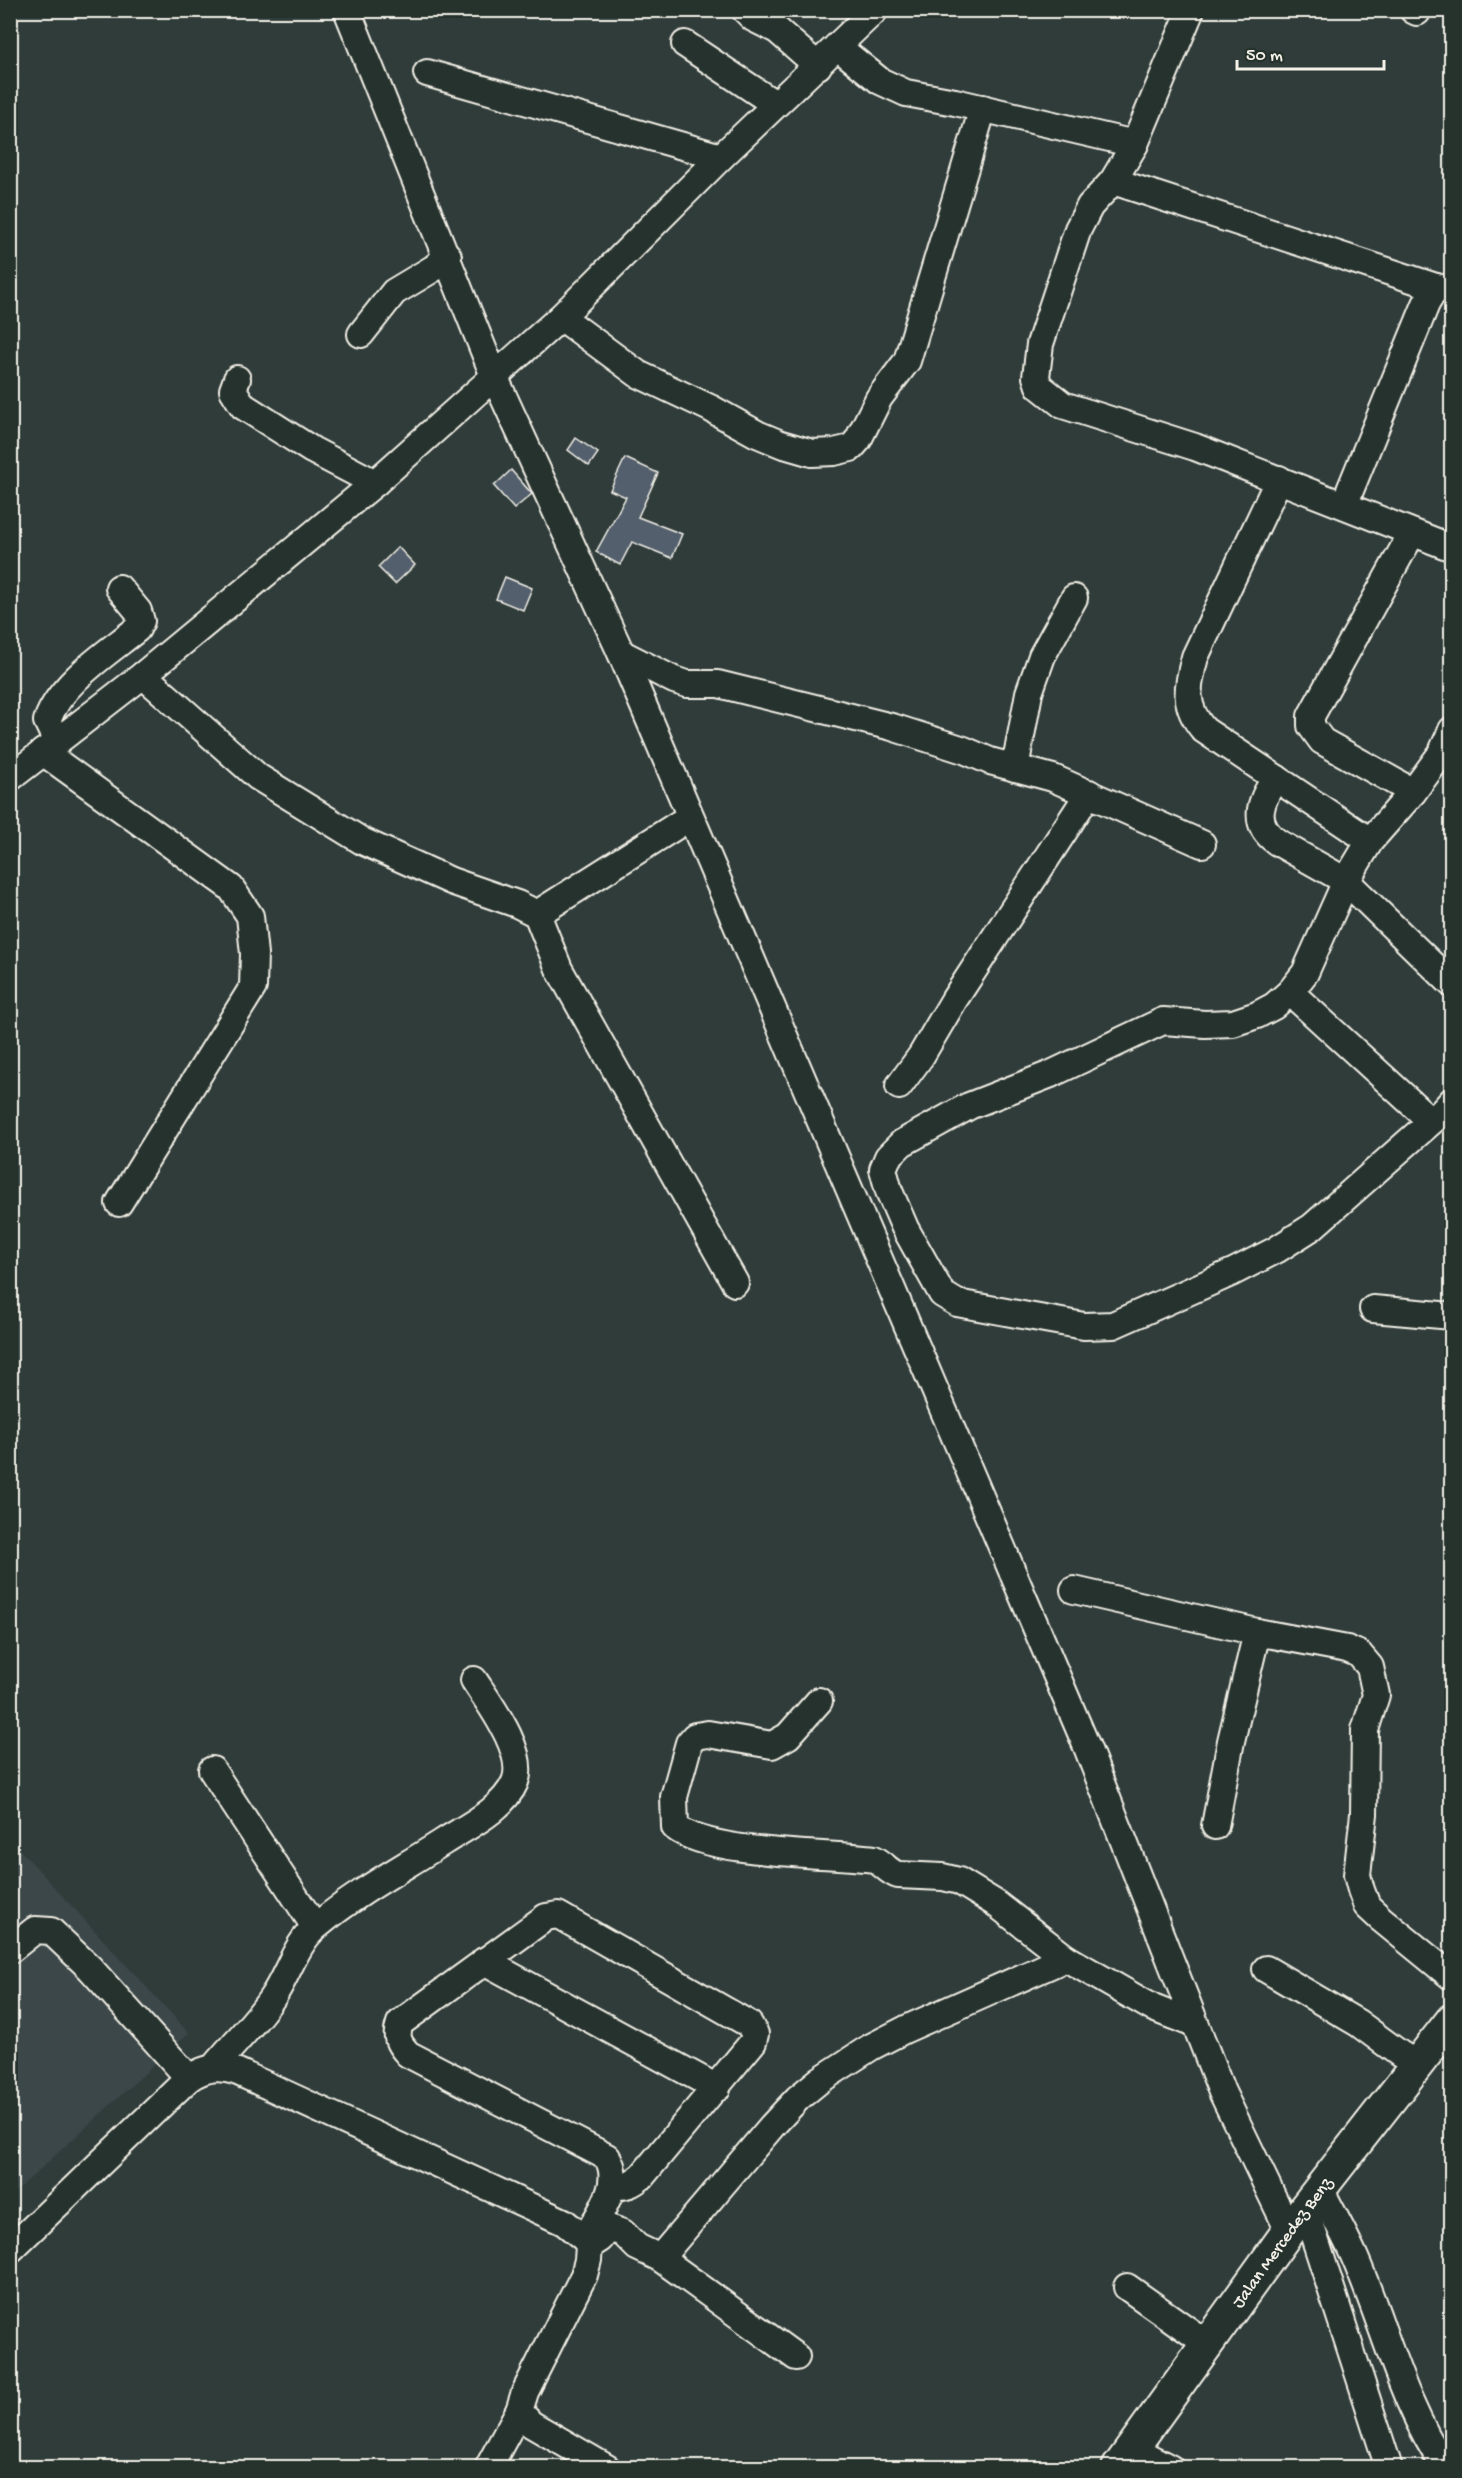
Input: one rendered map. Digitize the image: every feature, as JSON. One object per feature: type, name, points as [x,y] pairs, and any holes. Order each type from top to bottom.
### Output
[{"type":"main road","name":"Jalan Mercedez Benz","points":[[1125,2458],[1305,2209],[1452,2020]]},
{"type":"street","points":[[347,10],[448,256],[494,376],[621,653],[1087,1747],[1222,2092],[1305,2209],[1355,2258],[1414,2408],[1446,2468]]},
{"type":"street","points":[[745,10],[753,18],[777,30],[818,66]]},
{"type":"street","points":[[10,778],[143,675],[375,483],[561,316],[775,104],[875,10]]},
{"type":"street","points":[[1191,10],[1135,144],[1113,182],[1090,206],[1078,229],[1040,344],[1036,377],[1040,386],[1052,399],[1064,405],[1195,447],[1279,478],[1452,548]]},
{"type":"street","points":[[685,44],[775,104]]},
{"type":"street","points":[[838,47],[880,81],[894,89],[1135,144]]},
{"type":"street","points":[[427,73],[721,157]]},
{"type":"street","points":[[561,316],[638,374],[710,408],[757,434],[812,453],[834,452],[851,448],[858,440],[879,398],[907,361],[983,108]]},
{"type":"street","points":[[1113,182],[1444,289],[1413,335],[1344,506]]},
{"type":"street","points":[[361,334],[394,292],[434,268],[448,256]]},
{"type":"street","points":[[237,379],[233,390],[243,406],[312,450],[375,483]]},
{"type":"street","points":[[1279,478],[1195,657],[1188,687],[1189,708],[1204,730],[1370,841]]},
{"type":"street","points":[[1412,533],[1311,716],[1311,726],[1322,741],[1413,792]]},
{"type":"street","points":[[119,588],[138,611],[141,621],[137,628],[64,691],[52,707],[47,721],[50,747],[231,888],[250,916],[254,954],[253,987],[119,1203]]},
{"type":"street","points":[[1015,768],[1029,693],[1042,656],[1074,598]]},
{"type":"street","points":[[621,653],[674,680],[687,684],[718,684],[892,727],[1015,768],[1053,778],[1202,844]]},
{"type":"street","points":[[143,675],[258,777],[352,835],[451,881],[517,904],[537,914],[560,969],[735,1283]]},
{"type":"street","points":[[1452,730],[1441,754],[1413,792],[1370,841],[1346,881],[1305,973],[1290,992],[1274,1006],[1257,1015],[1233,1023],[1163,1021],[1051,1074],[969,1106],[902,1143],[888,1157],[883,1169],[885,1180],[905,1228],[942,1294],[957,1303],[1036,1318],[1084,1326],[1113,1325],[1233,1272],[1276,1250],[1312,1227],[1452,1101]]},
{"type":"street","points":[[1276,778],[1260,806],[1259,818],[1264,830],[1276,842],[1346,881],[1452,984]]},
{"type":"street","points":[[899,1086],[921,1056],[963,985],[1089,794]]},
{"type":"street","points":[[537,914],[690,817]]},
{"type":"street","points":[[1290,992],[1431,1121]]},
{"type":"street","points":[[1373,1309],[1452,1316]]},
{"type":"street","points":[[1074,1590],[1257,1632],[1347,1649],[1359,1654],[1370,1667],[1376,1695],[1365,1730],[1366,1784],[1357,1875],[1361,1890],[1367,1906],[1452,1977]]},
{"type":"street","points":[[1215,1826],[1231,1742],[1257,1632]]},
{"type":"street","points":[[214,2067],[272,1999],[294,1957],[315,1927],[344,1905],[484,1815],[510,1791],[516,1781],[518,1768],[514,1753],[503,1726],[474,1680]]},
{"type":"street","points":[[819,1701],[788,1736],[772,1745],[708,1734],[695,1736],[689,1743],[674,1797],[675,1827],[692,1837],[744,1848],[874,1859],[890,1873],[943,1877],[959,1881],[995,1902],[1066,1958],[1153,2008],[1194,2024]]},
{"type":"street","points":[[212,1770],[315,1927]]},
{"type":"street","points":[[488,2468],[519,2411],[525,2392],[584,2275],[587,2243],[613,2186],[613,2166],[607,2157],[408,2054],[397,2040],[397,2033],[400,2023],[539,1920],[558,1915],[749,2024],[755,2034],[753,2042],[717,2088],[642,2176],[633,2184],[623,2187],[613,2186]]},
{"type":"street","points":[[10,1950],[35,1930],[51,1931],[90,1968],[189,2078]]},
{"type":"street","points":[[660,2258],[772,2126],[798,2098],[820,2080],[871,2047],[906,2029],[1066,1958]]},
{"type":"street","points":[[484,1961],[717,2088]]},
{"type":"street","points":[[1266,1969],[1358,2023],[1419,2065]]},
{"type":"street","points":[[14,2240],[189,2078],[202,2070],[214,2067],[238,2072],[564,2222],[587,2243]]},
{"type":"street","points":[[1305,2209],[1389,2468]]},
{"type":"street","points":[[587,2243],[611,2228],[623,2233],[637,2247],[660,2258],[796,2357]]},
{"type":"street","points":[[1127,2287],[1206,2343]]},
{"type":"street","points":[[519,2411],[531,2424],[607,2468]]},
{"type":"street","points":[[1125,2458],[1170,2468]]},
{"type":"shaded area","points":[[11,1840],[189,2033],[11,2196]]},
{"type":"building","points":[[576,438],[598,453],[589,466],[568,450]]},
{"type":"building","points":[[625,458],[658,473],[638,517],[682,534],[672,558],[632,542],[620,565],[596,552],[626,497],[610,490]]},
{"type":"building","points":[[511,470],[532,494],[514,509],[494,486]]},
{"type":"building","points":[[398,547],[415,565],[395,584],[378,567]]},
{"type":"building","points":[[505,577],[532,588],[523,610],[496,599]]}]
